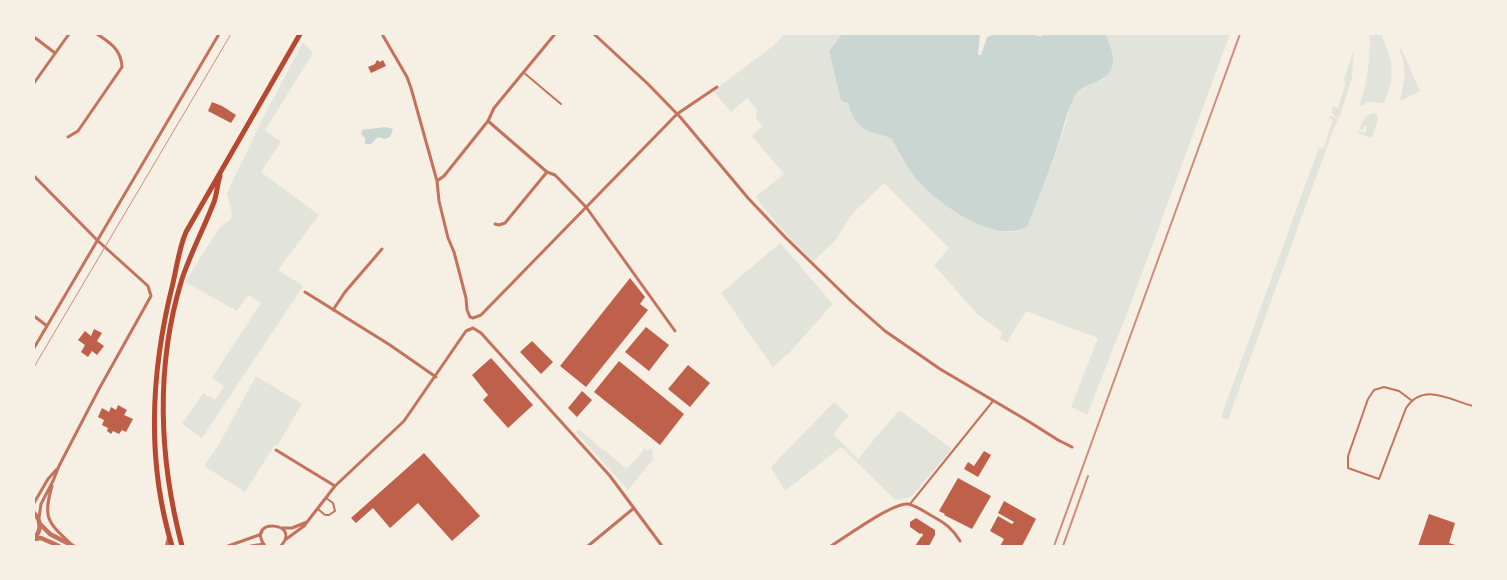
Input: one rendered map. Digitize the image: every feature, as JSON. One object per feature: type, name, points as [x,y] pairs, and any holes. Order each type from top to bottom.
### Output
[{"type":"main road","points":[[172,546],[163,509],[154,446],[155,378],[161,331],[183,240],[300,34]]},
{"type":"main road","points":[[182,546],[166,465],[164,438],[165,362],[170,328],[182,279],[190,256],[214,203],[222,171]]},
{"type":"street","points":[[34,82],[69,34]]},
{"type":"street","points":[[68,137],[78,131],[122,67],[120,54],[117,49],[97,34]]},
{"type":"street","points":[[34,348],[219,34]]},
{"type":"street","points":[[382,34],[407,77],[411,88],[436,182],[448,238],[454,252],[470,317],[477,318],[481,315],[676,114],[716,87]]},
{"type":"street","points":[[436,182],[444,176],[488,122],[494,108],[555,34]]},
{"type":"street","points":[[594,34],[644,79],[748,198],[851,301],[913,351],[1072,447]]},
{"type":"street","points":[[34,37],[55,53]]},
{"type":"street","points":[[488,122],[547,172],[555,175],[586,207],[675,331]]},
{"type":"street","points":[[494,224],[505,223],[547,172]]},
{"type":"street","points":[[34,176],[97,240],[148,286],[151,296],[96,394],[59,466],[47,502],[48,518],[54,529],[74,546]]},
{"type":"street","points":[[333,310],[345,292],[382,249]]},
{"type":"street","points":[[305,292],[390,345],[436,377]]},
{"type":"street","points":[[34,316],[47,326]]},
{"type":"street","points":[[285,540],[298,532],[318,509],[334,486],[399,427],[469,329],[475,329],[481,333],[610,476],[662,546]]},
{"type":"street","points":[[276,450],[334,486]]},
{"type":"street","points":[[34,503],[48,479],[59,466]]},
{"type":"street","points":[[54,481],[41,504],[39,530],[34,539],[46,540],[59,546]]},
{"type":"street","points":[[831,546],[898,505],[910,504],[948,525],[960,541]]},
{"type":"street","points":[[588,546],[634,508]]},
{"type":"street","points":[[34,513],[50,534],[74,546]]},
{"type":"street","points":[[228,546],[246,540],[272,525],[281,528],[292,528],[307,522]]},
{"type":"street","points":[[281,528],[285,533],[285,540],[282,546]]},
{"type":"street","points":[[251,546],[264,545],[262,532]]},
{"type":"street","points":[[167,546],[169,538]]},
{"type":"lane","points":[[523,72],[561,104]]},
{"type":"lane","points":[[1411,400],[1399,391],[1384,386],[1374,390],[1368,399],[1348,456],[1348,468],[1380,480],[1406,408],[1411,400],[1425,394],[1434,394],[1473,406]]},
{"type":"lane","points":[[910,504],[994,400]]},
{"type":"lane","points":[[318,509],[325,515],[335,511],[332,503],[326,498]]},
{"type":"shaded area","points":[[784,34],[840,34],[829,51],[841,101],[848,103],[858,124],[869,131],[891,138],[901,158],[920,183],[1006,232],[1019,231],[1027,227],[1057,150],[1073,99],[1079,91],[1089,84],[1104,79],[1113,54],[1106,34],[1230,34],[1128,311],[1087,415],[1071,407],[1098,338],[1026,311],[1007,343],[1000,338],[1002,332],[976,313],[934,265],[949,248],[884,183],[852,214],[836,240],[813,261],[784,232],[755,197],[784,174],[752,136],[763,126],[756,118],[757,110],[747,98],[731,112],[713,91],[773,46]]},
{"type":"shaded area","points":[[840,34],[980,34],[978,55],[981,55],[987,37],[995,34],[1036,34],[1041,36],[1043,34],[1106,34],[1113,54],[1113,63],[1104,78],[1082,89],[1073,100],[1053,161],[1027,227],[1014,231],[1000,231],[970,220],[941,202],[916,178],[891,138],[869,131],[858,124],[848,103],[841,101],[829,51]]},
{"type":"shaded area","points":[[1369,34],[1381,34],[1392,68],[1390,84],[1384,103],[1368,102],[1359,107],[1368,71]]},
{"type":"shaded area","points":[[303,42],[313,53],[265,130],[281,142],[261,172],[319,215],[278,270],[303,286],[202,438],[182,424],[203,393],[215,400],[224,386],[212,378],[261,303],[248,295],[237,311],[185,282],[220,227],[230,220],[232,214],[227,193],[262,120]]},
{"type":"shaded area","points":[[1401,48],[1420,91],[1400,101],[1405,74],[1403,59],[1399,49]]},
{"type":"shaded area","points":[[1354,50],[1352,78],[1339,118],[1335,117],[1332,111],[1333,106],[1338,108],[1346,81],[1342,84]]},
{"type":"shaded area","points":[[1376,113],[1378,119],[1372,138],[1358,133],[1358,131],[1365,133],[1367,127],[1364,126],[1363,130],[1359,129],[1365,117]]},
{"type":"shaded area","points":[[1330,116],[1338,119],[1336,125],[1228,420],[1221,417],[1319,147],[1323,149],[1333,120],[1329,118]]},
{"type":"shaded area","points":[[385,127],[393,129],[390,137],[384,139],[378,137],[371,144],[365,144],[365,138],[361,134],[362,130]]},
{"type":"shaded area","points":[[780,243],[833,304],[789,353],[773,367],[721,293]]},
{"type":"shaded area","points":[[256,376],[302,404],[277,446],[275,445],[245,492],[204,466],[219,444]]},
{"type":"shaded area","points":[[834,402],[849,416],[833,434],[858,459],[899,410],[952,449],[911,497],[895,500],[841,447],[785,491],[771,467]]},
{"type":"shaded area","points":[[578,429],[627,469],[645,448],[648,451],[652,448],[653,459],[628,490],[576,432]]},
{"type":"building","points":[[377,60],[380,62],[383,60],[386,66],[371,73],[368,67],[375,64]]},
{"type":"building","points":[[212,102],[236,115],[231,123],[208,111]]},
{"type":"building","points":[[630,278],[645,297],[640,304],[648,310],[586,387],[560,366]]},
{"type":"building","points":[[646,327],[669,345],[649,371],[625,352]]},
{"type":"building","points":[[94,329],[102,333],[97,341],[104,346],[97,355],[92,351],[88,357],[81,352],[85,345],[78,340],[85,331],[91,336]]},
{"type":"building","points":[[532,341],[553,362],[541,374],[520,352]]},
{"type":"building","points":[[491,358],[533,405],[508,428],[483,400],[488,395],[472,375]]},
{"type":"building","points":[[619,361],[684,414],[660,445],[594,392]]},
{"type":"building","points":[[688,365],[710,383],[690,407],[668,389]]},
{"type":"building","points":[[582,391],[592,400],[577,417],[568,408]]},
{"type":"building","points":[[118,405],[127,410],[124,415],[133,419],[126,432],[122,430],[119,434],[113,431],[111,434],[107,431],[108,428],[102,425],[104,420],[98,417],[102,408],[109,412],[111,407],[116,410]]},
{"type":"building","points":[[984,451],[991,455],[978,477],[964,469],[968,462],[974,466]]},
{"type":"building","points":[[424,453],[480,516],[452,541],[418,503],[390,528],[373,508],[356,523],[351,518]]},
{"type":"building","points":[[958,478],[991,496],[972,529],[939,511]]},
{"type":"building","points":[[1004,501],[1036,519],[1022,546],[1000,546],[1004,539],[990,531],[998,516],[1012,524],[1014,522],[998,513]]},
{"type":"building","points":[[1429,514],[1455,523],[1449,543],[1459,546],[1418,546]]},
{"type":"building","points":[[916,518],[935,530],[935,535],[929,546],[915,546],[923,536],[922,533],[920,534],[910,527],[910,522]]},
{"type":"tram line","points":[[34,367],[231,34]]},
{"type":"railway","points":[[1054,546],[1240,34]]},
{"type":"railway","points":[[1063,546],[1088,476]]}]
